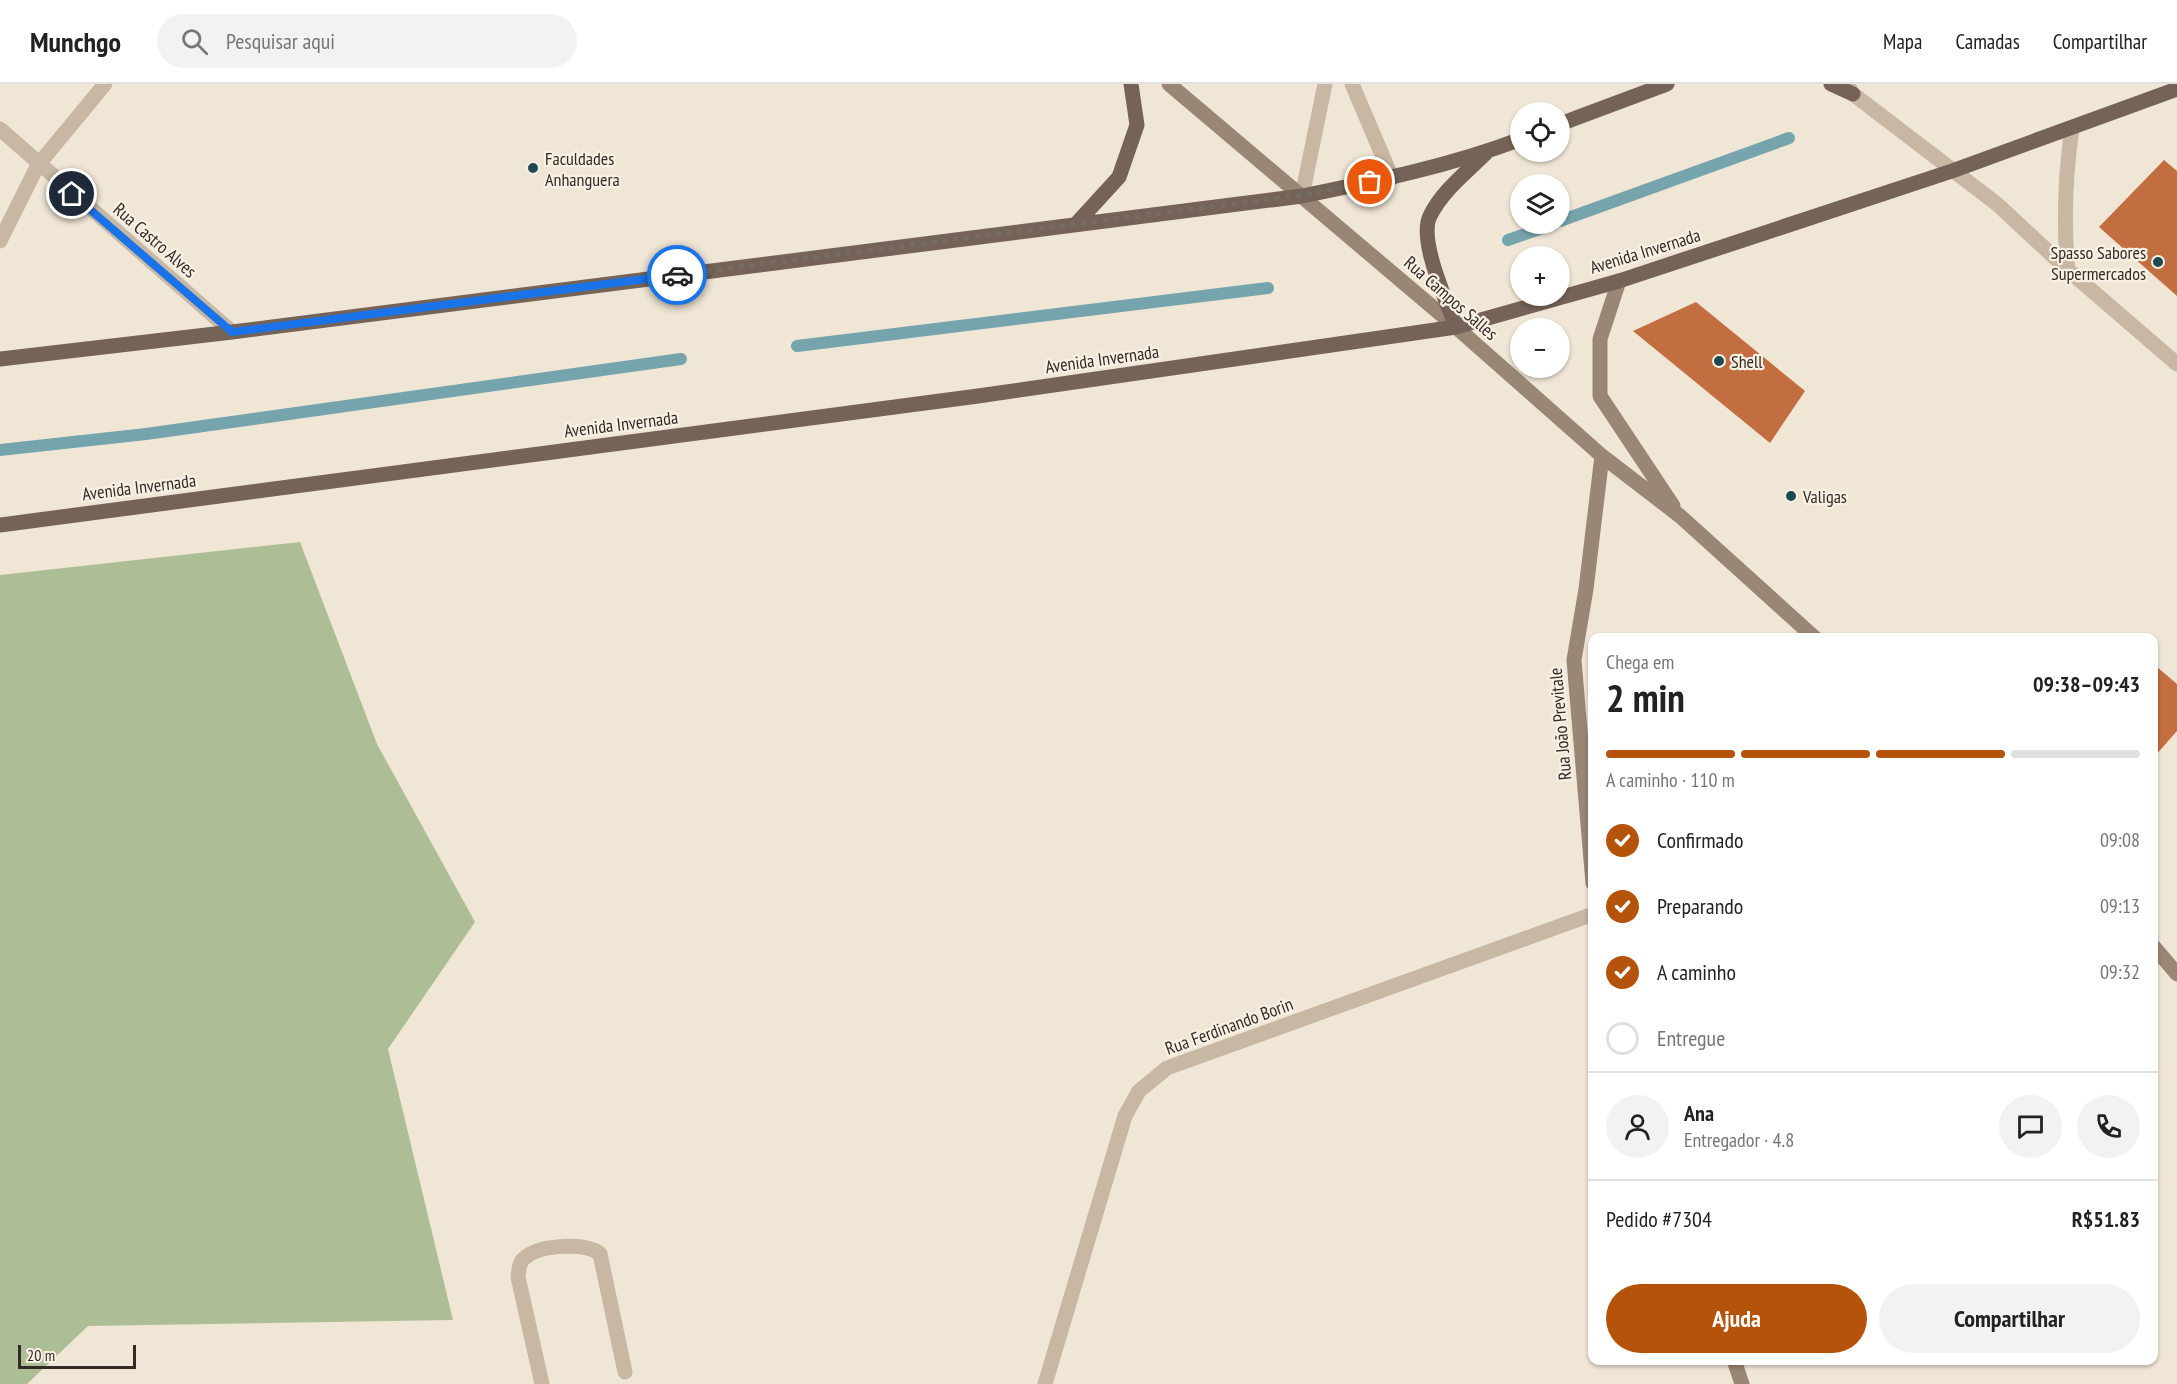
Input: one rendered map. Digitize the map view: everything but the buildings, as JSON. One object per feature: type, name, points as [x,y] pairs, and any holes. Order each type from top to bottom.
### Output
[{"type":"main road","points":[[1076,224],[1119,177],[1137,125],[1131,84]]},
{"type":"main road","name":"Rua Campos Salles","points":[[1168,84],[1302,195],[1602,456],[1680,516],[1809,633]]},
{"type":"main road","points":[[1570,120],[1667,84]]},
{"type":"main road","points":[[1831,84],[1850,89]]},
{"type":"main road","name":"Avenida Invernada","points":[[0,525],[966,398],[1456,327],[1619,281],[1952,171],[2177,89]]},
{"type":"main road","points":[[0,359],[232,332],[1302,195],[1392,178],[1510,143]]},
{"type":"main road","points":[[1456,327],[1428,243],[1429,218],[1444,196],[1488,151]]},
{"type":"main road","points":[[1619,281],[1600,339],[1600,396],[1680,516]]},
{"type":"main road","name":"Rua João Previtale","points":[[1588,824],[1574,660],[1602,456]]},
{"type":"main road","points":[[2158,952],[2177,974]]},
{"type":"main road","points":[[1736,1365],[1742,1384]]},
{"type":"street","points":[[0,241],[38,165],[105,84]]},
{"type":"street","points":[[1302,195],[1325,84]]},
{"type":"street","points":[[1352,84],[1392,178]]},
{"type":"street","points":[[1850,89],[1996,204],[2177,364]]},
{"type":"street","points":[[2068,270],[2063,229],[2064,185],[2072,128]]},
{"type":"street","name":"Rua Castro Alves","points":[[0,129],[38,165],[232,332]]},
{"type":"street","name":"Rua Ferdinando Borin","points":[[1045,1384],[1125,1116],[1139,1091],[1167,1068],[1588,916]]},
{"type":"street","points":[[542,1384],[518,1277],[519,1266],[525,1257],[534,1252],[580,1245],[593,1248],[600,1254],[625,1372]]},
{"type":"green space","points":[[300,542],[377,744],[475,922],[388,1049],[453,1320],[88,1326],[27,1384],[0,1384],[0,575]]},
{"type":"waterway","points":[[1570,217],[1789,138]]},
{"type":"waterway","points":[[1508,240],[1525,234]]},
{"type":"waterway","points":[[797,346],[1268,288]]},
{"type":"waterway","points":[[0,450],[146,434],[681,359]]},
{"type":"way so far","points":[[677,275],[1302,195],[1370,182]]},
{"type":"place","name":"Faculdades Anhanguera","points":[[533,168]]},
{"type":"place","name":"Spasso Sabores Supermercados","points":[[2158,262]]},
{"type":"place","name":"Shell","points":[[1719,361]]},
{"type":"place","name":"Valigas","points":[[1791,496]]},
{"type":"route","points":[[72,194],[232,332],[677,275]]}]
